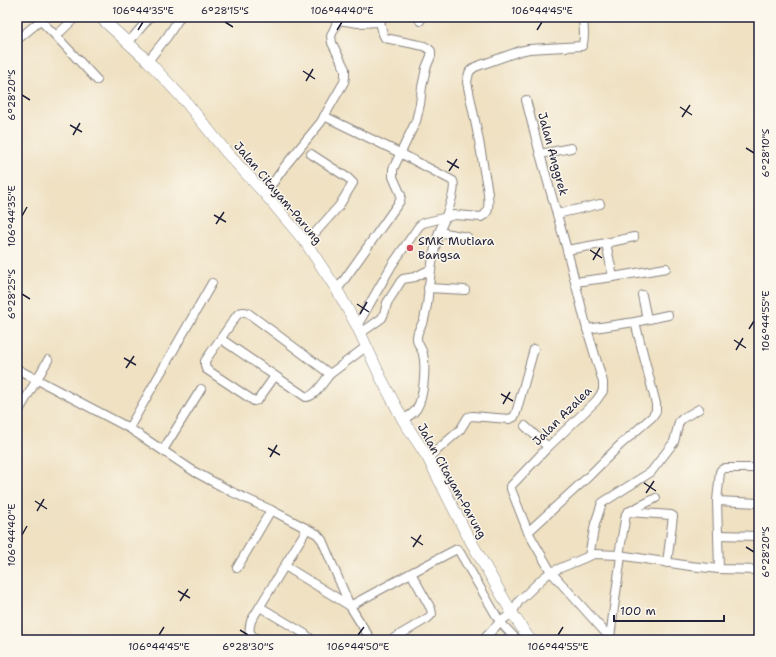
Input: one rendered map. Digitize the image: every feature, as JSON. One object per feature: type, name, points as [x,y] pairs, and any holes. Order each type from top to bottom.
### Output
[{"type":"main road","name":"Jalan Citayam-Parung","points":[[100,17],[148,61],[186,102],[227,153],[265,194],[306,243],[337,290],[359,330],[381,378],[403,420],[428,458],[465,531],[512,613],[531,640]]},
{"type":"street","points":[[56,36],[76,17]]},
{"type":"street","points":[[128,43],[150,17]]},
{"type":"street","points":[[148,61],[180,17]]},
{"type":"street","points":[[359,330],[392,265],[416,230],[423,223],[455,215],[481,217],[485,215],[488,208],[488,194],[478,132],[467,82],[470,70],[488,62],[529,49],[582,46],[584,40],[583,17]]},
{"type":"street","points":[[17,40],[38,19],[97,80]]},
{"type":"street","points":[[265,194],[285,166],[317,127],[344,82],[346,77],[345,69],[332,43],[336,19],[358,23],[382,19],[382,34],[385,38],[424,46],[429,49],[432,56],[426,68],[416,121],[393,169],[392,177],[401,195],[400,201],[337,290]]},
{"type":"street","name":"Jalan Anggrek","points":[[526,100],[557,214]]},
{"type":"street","points":[[324,116],[453,181],[454,187],[434,249],[428,288],[428,304],[424,320],[417,335],[417,340],[424,360],[422,395],[417,409],[403,420]]},
{"type":"street","points":[[540,154],[571,148]]},
{"type":"street","points":[[306,243],[339,206],[353,183],[348,178],[311,154]]},
{"type":"street","points":[[557,214],[600,204]]},
{"type":"street","name":"Jalan Azalea","points":[[557,214],[602,382],[603,391],[591,407],[548,446],[511,488],[528,532],[551,572],[611,638]]},
{"type":"street","points":[[439,232],[467,237]]},
{"type":"street","points":[[567,250],[606,244],[634,237]]},
{"type":"street","points":[[606,244],[613,278]]},
{"type":"street","points":[[575,282],[613,278],[666,268]]},
{"type":"street","points":[[359,330],[382,318],[388,303],[403,279],[415,277],[431,269]]},
{"type":"street","points":[[129,428],[212,283]]},
{"type":"street","points":[[428,288],[465,290]]},
{"type":"street","points":[[642,295],[647,319]]},
{"type":"street","points":[[275,376],[258,400],[252,401],[208,371],[205,367],[205,362],[237,315],[240,313],[246,312],[253,316],[330,374]]},
{"type":"street","points":[[587,329],[635,322],[668,315]]},
{"type":"street","points":[[528,532],[588,477],[620,445],[652,417],[656,411],[656,404],[635,322]]},
{"type":"street","points":[[221,339],[302,396],[308,398],[313,395],[330,374],[367,346]]},
{"type":"street","points":[[428,458],[460,430],[468,417],[509,419],[514,417],[534,349]]},
{"type":"street","points":[[17,414],[48,360]]},
{"type":"street","points":[[17,369],[129,428],[195,472],[317,534],[322,540],[350,606],[371,640]]},
{"type":"street","points":[[163,450],[201,389]]},
{"type":"street","points":[[589,556],[595,524],[602,503],[651,472],[674,442],[679,422],[699,409]]},
{"type":"street","points":[[525,426],[548,446]]},
{"type":"street","points":[[719,569],[717,501],[719,475],[721,470],[724,468],[759,468]]},
{"type":"street","points":[[611,638],[626,514],[656,498]]},
{"type":"street","points":[[717,501],[759,503]]},
{"type":"street","points":[[237,568],[271,510]]},
{"type":"street","points":[[628,512],[673,516],[667,562]]},
{"type":"street","points":[[258,640],[252,635],[249,629],[252,621],[307,529]]},
{"type":"street","points":[[718,535],[759,536]]},
{"type":"street","points":[[350,606],[411,573],[458,550],[500,622],[517,640]]},
{"type":"street","points":[[483,640],[500,622],[512,613],[519,601],[538,582],[551,572],[594,554],[620,555],[719,569],[759,570]]},
{"type":"street","points":[[285,566],[350,606]]},
{"type":"street","points":[[391,640],[428,618],[432,614],[431,609],[411,573]]},
{"type":"street","points":[[260,607],[305,634],[312,640]]},
{"type":"place","name":"SMK Mutiara Bangsa","points":[[410,248]]}]
